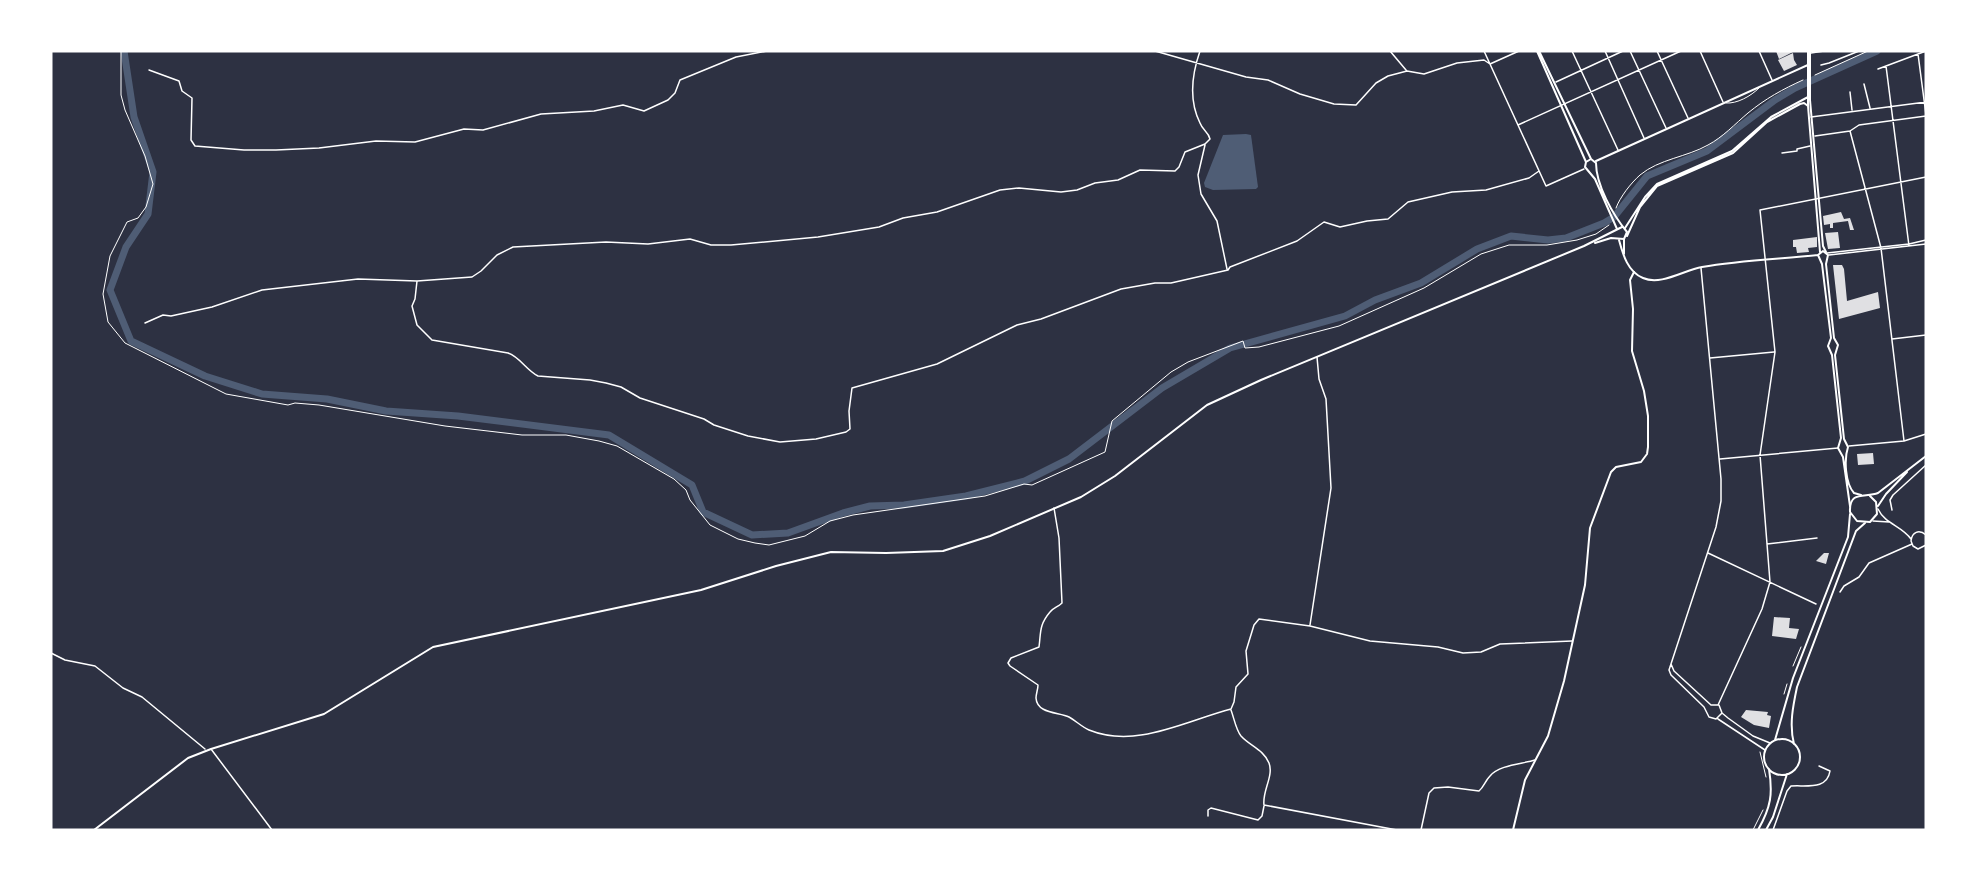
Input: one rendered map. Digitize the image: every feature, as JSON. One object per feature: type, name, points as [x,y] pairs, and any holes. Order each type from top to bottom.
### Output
[{"type":"main road","points":[[1538,51],[1591,159],[1596,161],[1809,65]]},
{"type":"main road","points":[[1810,52],[1808,98],[1810,117]]},
{"type":"main road","points":[[1808,98],[1823,246],[1827,253],[1838,346],[1836,350],[1844,439],[1847,445],[1849,486],[1854,493],[1870,496],[1884,490],[1926,456]]},
{"type":"main road","points":[[94,830],[188,758],[324,714],[433,647],[700,590],[776,566],[831,552],[943,551],[990,536],[1081,497],[1115,476],[1207,405],[1623,228],[1657,184],[1732,151],[1771,117],[1808,98]]},
{"type":"main road","points":[[1624,256],[1626,238],[1640,207],[1657,186],[1725,157],[1739,148],[1772,118],[1800,104],[1804,103],[1808,106]]},
{"type":"main road","points":[[1563,105],[1586,162],[1586,168],[1590,171],[1616,231],[1624,256],[1634,272],[1641,278],[1659,280],[1701,267],[1827,253]]},
{"type":"main road","points":[[1586,162],[1591,159]]},
{"type":"main road","points":[[1596,161],[1595,169],[1626,238]]},
{"type":"main road","points":[[1590,171],[1595,169]]},
{"type":"main road","points":[[1775,740],[1792,678],[1848,537],[1850,514],[1839,446],[1832,355],[1828,346],[1830,342],[1819,254],[1818,198]]},
{"type":"main road","points":[[1584,246],[1626,238]]},
{"type":"main road","points":[[1820,260],[1827,260]]},
{"type":"main road","points":[[1513,830],[1526,780],[1548,736],[1564,681],[1585,585],[1590,528],[1608,479],[1616,467],[1641,462],[1647,454],[1648,416],[1644,391],[1632,351],[1633,309],[1630,280],[1634,272]]},
{"type":"main road","points":[[1830,342],[1836,342]]},
{"type":"main road","points":[[1830,350],[1836,350]]},
{"type":"main road","points":[[1839,446],[1847,445]]},
{"type":"main road","points":[[1841,452],[1846,451]]},
{"type":"main road","points":[[1768,769],[1777,774],[1787,774],[1794,770],[1798,762],[1799,754],[1791,735],[1792,712],[1797,687],[1859,527],[1872,521],[1886,494],[1909,469]]},
{"type":"main road","points":[[1850,506],[1854,499],[1861,495]]},
{"type":"main road","points":[[1870,496],[1878,507]]},
{"type":"main road","points":[[1850,514],[1857,521],[1865,523]]},
{"type":"main road","points":[[1758,830],[1765,818],[1771,798],[1768,769],[1764,757],[1765,750],[1775,740],[1785,740],[1794,744]]},
{"type":"main road","points":[[1766,830],[1773,817],[1787,774]]},
{"type":"street","points":[[149,70],[179,81],[182,91],[192,98],[191,140],[195,146],[276,150],[319,148],[376,141],[415,142],[464,129],[483,130],[541,114],[594,111],[623,105],[644,111],[668,100],[675,93],[680,80],[736,57],[766,51]]},
{"type":"street","points":[[1050,51],[1055,51]]},
{"type":"street","points":[[1155,51],[1246,77],[1268,80],[1300,94],[1334,104],[1356,105],[1376,83],[1388,76],[1407,71],[1424,74],[1457,63],[1484,60],[1490,64]]},
{"type":"street","points":[[145,323],[164,315],[171,316],[212,307],[262,290],[358,279],[417,280],[472,277],[497,255],[513,247],[606,242],[648,244],[690,239],[711,245],[731,245],[818,237],[879,227],[903,218],[952,208],[1000,190],[1019,188],[1062,192],[1077,190],[1095,183],[1119,180],[1140,170],[1175,171],[1185,152],[1205,144],[1210,139],[1209,133],[1199,122],[1192,92],[1200,51]]},
{"type":"street","points":[[1390,51],[1407,71]]},
{"type":"street","points":[[1484,51],[1546,186],[1586,168]]},
{"type":"street","points":[[1490,64],[1519,51]]},
{"type":"street","points":[[1572,51],[1618,151]]},
{"type":"street","points":[[1605,51],[1644,139]]},
{"type":"street","points":[[1553,84],[1623,51]]},
{"type":"street","points":[[1630,51],[1667,129]]},
{"type":"street","points":[[1657,51],[1689,119]]},
{"type":"street","points":[[1518,125],[1681,51]]},
{"type":"street","points":[[1700,51],[1724,103]]},
{"type":"street","points":[[1759,51],[1773,81]]},
{"type":"street","points":[[1810,52],[1824,51]]},
{"type":"street","points":[[1821,65],[1859,51]]},
{"type":"street","points":[[1878,69],[1926,51]]},
{"type":"street","points":[[1812,136],[1850,131],[1859,125],[1926,116],[1918,54]]},
{"type":"street","points":[[1886,66],[1909,245]]},
{"type":"street","points":[[1864,84],[1871,109]]},
{"type":"street","points":[[1850,92],[1853,111]]},
{"type":"street","points":[[1810,117],[1925,102]]},
{"type":"street","points":[[1850,131],[1880,248],[1904,441]]},
{"type":"street","points":[[1205,144],[1198,175],[1201,194],[1217,222],[1228,270]]},
{"type":"street","points":[[1782,153],[1797,151],[1797,148],[1813,145]]},
{"type":"street","points":[[417,280],[412,306],[417,325],[432,340],[514,355],[538,376],[590,380],[621,387],[640,398],[748,436],[780,442],[816,439],[850,429],[849,411],[852,388],[937,364],[1017,325],[1041,319],[1120,289],[1155,283],[1171,283],[1228,270],[1230,267],[1297,241],[1324,222],[1348,227],[1368,221],[1388,219],[1408,202],[1452,192],[1486,190],[1529,177],[1539,171]]},
{"type":"street","points":[[1718,705],[1762,609],[1770,582],[1760,455],[1775,352],[1760,210],[1926,177]]},
{"type":"street","points":[[1909,245],[1926,240]]},
{"type":"street","points":[[1827,253],[1926,244]]},
{"type":"street","points":[[1701,267],[1722,492],[1720,509],[1671,663],[1670,674],[1707,710],[1709,717],[1717,719],[1765,750]]},
{"type":"street","points":[[1892,339],[1926,335]]},
{"type":"street","points":[[1710,358],[1775,352]]},
{"type":"street","points":[[1310,626],[1331,488],[1326,399],[1319,379],[1317,357]]},
{"type":"street","points":[[1847,445],[1904,441],[1926,435]]},
{"type":"street","points":[[1719,459],[1839,446]]},
{"type":"street","points":[[1892,510],[1890,500],[1893,495],[1926,465]]},
{"type":"street","points":[[1054,507],[1059,538],[1062,603],[1050,611],[1043,622],[1039,632],[1039,647],[1008,660],[1010,666],[1038,685],[1036,700],[1039,707],[1068,717],[1088,729],[1114,736],[1133,737],[1176,727],[1231,709]]},
{"type":"street","points":[[1878,507],[1883,518],[1911,538],[1916,548],[1925,546],[1926,551]]},
{"type":"street","points":[[1872,521],[1890,523]]},
{"type":"street","points":[[1904,532],[1926,534]]},
{"type":"street","points":[[1911,538],[1914,534]]},
{"type":"street","points":[[1767,543],[1817,538]]},
{"type":"street","points":[[1840,592],[1844,586],[1859,577],[1869,563],[1912,544]]},
{"type":"street","points":[[1707,553],[1816,604]]},
{"type":"street","points":[[1208,816],[1208,810],[1211,808],[1258,820],[1262,816],[1270,767],[1259,750],[1239,735],[1231,709],[1236,687],[1248,674],[1246,651],[1256,622],[1264,618],[1310,626],[1370,641],[1438,646],[1463,653],[1481,652],[1500,644],[1573,641]]},
{"type":"street","points":[[51,653],[65,660],[95,666],[123,688],[142,697],[207,751]]},
{"type":"street","points":[[1671,663],[1674,671],[1711,705],[1718,705],[1722,708],[1722,713],[1753,736],[1770,743]]},
{"type":"street","points":[[1707,710],[1711,705]]},
{"type":"street","points":[[1717,719],[1722,713]]},
{"type":"street","points":[[211,749],[272,830]]},
{"type":"street","points":[[1420,830],[1429,794],[1434,788],[1448,787],[1479,791],[1496,771],[1535,760]]},
{"type":"street","points":[[1773,830],[1787,791],[1791,786],[1823,784],[1828,779],[1830,771],[1819,766]]},
{"type":"street","points":[[1264,805],[1397,830]]},
{"type":"path","points":[[121,51],[121,95],[145,156],[153,184],[146,207],[138,218],[128,222],[110,256],[103,294],[108,322],[125,343],[226,394],[262,402],[320,405],[438,426],[522,435],[566,435],[617,446],[674,479],[686,490],[690,500],[710,525],[738,539],[769,545],[805,536],[834,519],[985,496],[1024,484],[1032,485],[1105,452],[1112,421],[1171,372],[1188,362],[1244,341],[1245,348],[1260,347],[1339,326],[1424,288],[1480,254],[1509,245],[1546,245],[1577,240],[1596,234],[1609,225]]},
{"type":"path","points":[[1811,76],[1868,51]]},
{"type":"path","points":[[1616,208],[1619,200],[1639,175],[1652,167],[1706,147],[1769,97],[1802,80]]},
{"type":"water","points":[[1223,135],[1251,135],[1258,187],[1256,189],[1213,190],[1205,187],[1204,183]]},
{"type":"building","points":[[1776,51],[1795,51],[1779,59]]},
{"type":"building","points":[[1793,53],[1797,65],[1784,71],[1778,60]]},
{"type":"building","points":[[1841,212],[1844,219],[1850,218],[1854,230],[1850,230],[1848,221],[1833,223],[1833,228],[1830,228],[1830,224],[1824,225],[1823,216]]},
{"type":"building","points":[[1838,232],[1840,248],[1828,249],[1825,233]]},
{"type":"building","points":[[1817,237],[1817,247],[1808,248],[1809,252],[1797,253],[1796,247],[1793,247],[1793,240]]},
{"type":"building","points":[[1833,265],[1842,265],[1844,269],[1847,301],[1878,292],[1880,308],[1839,319]]},
{"type":"building","points":[[1873,453],[1874,464],[1858,465],[1857,454]]},
{"type":"building","points":[[1824,553],[1829,553],[1826,564],[1816,561]]},
{"type":"building","points":[[1774,617],[1790,618],[1789,628],[1799,629],[1796,639],[1772,636]]},
{"type":"building","points":[[1746,710],[1768,712],[1767,715],[1771,716],[1769,728],[1754,725],[1741,717]]},
{"type":"waterway","points":[[124,51],[134,117],[153,172],[148,214],[126,247],[110,290],[131,341],[205,376],[262,394],[327,399],[386,411],[458,416],[609,435],[692,485],[703,512],[752,535],[788,533],[870,506],[904,505],[966,496],[1025,481],[1069,459],[1162,388],[1230,348],[1345,316],[1375,300],[1421,283],[1477,249],[1511,236],[1548,240],[1566,238],[1604,223],[1614,217],[1647,176],[1707,151],[1775,100],[1795,88],[1877,51]]}]
